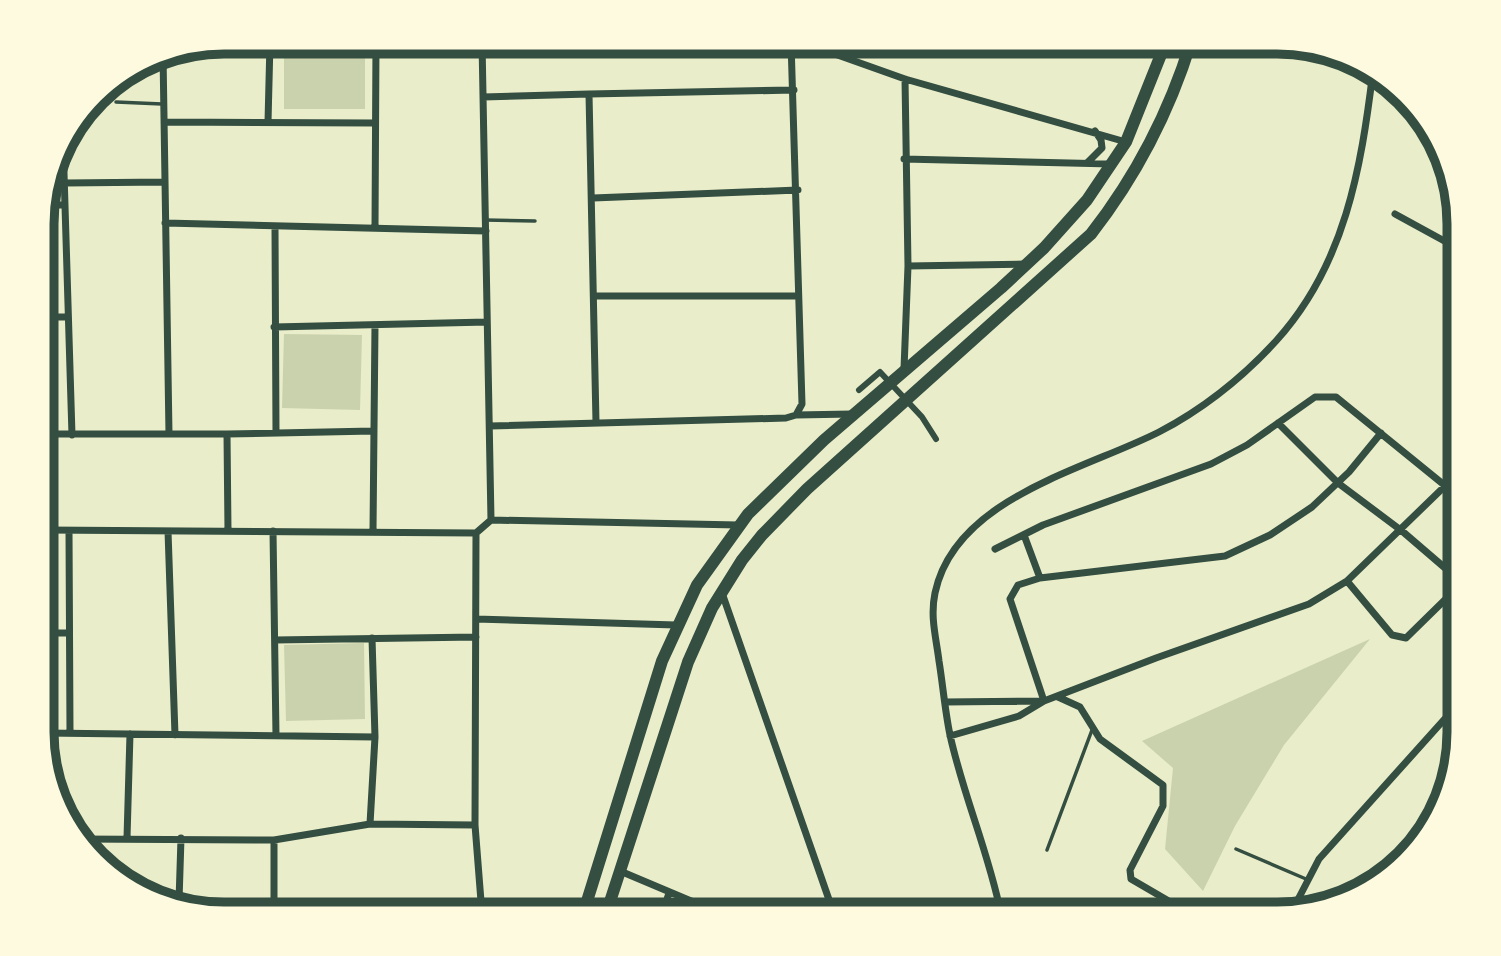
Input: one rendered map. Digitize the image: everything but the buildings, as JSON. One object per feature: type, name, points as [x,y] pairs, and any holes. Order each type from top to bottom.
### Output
[{"type":"main road","points":[[610,902],[688,662],[722,592],[742,560],[784,511],[1091,234],[1133,175],[1170,103],[1187,54]]},
{"type":"main road","points":[[587,902],[645,709],[677,625],[697,585],[738,525],[784,477],[1026,264],[1073,216],[1126,142],[1148,94],[1161,56],[1184,64]]},
{"type":"main road","points":[[1148,94],[1170,103]]},
{"type":"street","points":[[268,122],[270,54]]},
{"type":"street","points":[[375,228],[373,123],[376,54]]},
{"type":"street","points":[[482,54],[491,520]]},
{"type":"street","points":[[792,54],[798,190],[802,404],[796,415]]},
{"type":"street","points":[[835,54],[905,79],[1126,142]]},
{"type":"street","points":[[163,65],[169,434]]},
{"type":"street","points":[[904,369],[908,266],[904,159],[905,79]]},
{"type":"street","points":[[997,901],[950,736],[932,623],[935,593],[944,564],[977,522],[987,515],[1008,501],[1159,432],[1202,406],[1242,375],[1278,340],[1308,299],[1332,255],[1350,207],[1362,158],[1371,83]]},
{"type":"street","points":[[483,97],[794,90]]},
{"type":"street","points":[[589,94],[596,422]]},
{"type":"street","points":[[164,122],[373,123]]},
{"type":"street","points":[[1085,164],[1097,156],[1102,148],[1101,140],[1094,131]]},
{"type":"street","points":[[904,159],[1112,164]]},
{"type":"street","points":[[65,165],[72,435]]},
{"type":"street","points":[[65,183],[165,182]]},
{"type":"street","points":[[593,198],[798,190]]},
{"type":"street","points":[[56,205],[65,205]]},
{"type":"street","points":[[1395,214],[1446,242]]},
{"type":"street","points":[[165,223],[485,231]]},
{"type":"street","points":[[275,227],[276,432]]},
{"type":"street","points":[[908,266],[1026,264]]},
{"type":"street","points":[[594,296],[799,296]]},
{"type":"street","points":[[54,317],[67,317]]},
{"type":"street","points":[[274,327],[487,322]]},
{"type":"street","points":[[373,531],[375,325]]},
{"type":"street","points":[[859,390],[880,372],[922,417],[936,439]]},
{"type":"street","points":[[950,736],[1019,716],[1044,701],[1164,654],[1293,611],[1347,581],[1402,531],[1445,486],[1330,395],[1315,397],[1212,464],[1024,535],[995,549]]},
{"type":"street","points":[[489,426],[856,414]]},
{"type":"street","points":[[1278,423],[1338,483],[1402,531],[1446,569]]},
{"type":"street","points":[[54,434],[373,431]]},
{"type":"street","points":[[1044,701],[1010,599],[1018,585],[1040,578],[1225,556],[1270,535],[1312,507],[1338,483],[1381,433]]},
{"type":"street","points":[[227,434],[228,531]]},
{"type":"street","points":[[54,530],[476,533],[491,520],[738,525]]},
{"type":"street","points":[[69,531],[70,733]]},
{"type":"street","points":[[168,531],[175,735]]},
{"type":"street","points":[[273,531],[276,736]]},
{"type":"street","points":[[476,533],[475,825],[481,902]]},
{"type":"street","points":[[1024,535],[1040,578]]},
{"type":"street","points":[[1347,581],[1392,635],[1401,639],[1406,638],[1446,599]]},
{"type":"street","points":[[722,592],[830,901]]},
{"type":"street","points":[[476,619],[677,625]]},
{"type":"street","points":[[54,634],[69,633]]},
{"type":"street","points":[[275,640],[476,637]]},
{"type":"street","points":[[370,824],[375,737],[372,638]]},
{"type":"street","points":[[1058,697],[1080,707],[1104,743],[1156,777],[1165,795],[1163,806],[1130,870],[1131,879],[1169,901]]},
{"type":"street","points":[[945,702],[1044,701]]},
{"type":"street","points":[[1297,900],[1319,859],[1394,771],[1446,717]]},
{"type":"street","points":[[54,733],[375,737]]},
{"type":"street","points":[[127,838],[130,734]]},
{"type":"street","points":[[92,839],[274,840],[370,824],[475,825]]},
{"type":"street","points":[[179,896],[181,838]]},
{"type":"street","points":[[274,840],[274,902]]},
{"type":"street","points":[[619,871],[691,902]]},
{"type":"street","points":[[666,902],[669,893]]},
{"type":"lane","points":[[116,102],[164,104]]},
{"type":"lane","points":[[485,220],[535,221]]},
{"type":"lane","points":[[1047,850],[1093,730]]},
{"type":"lane","points":[[1236,849],[1306,879]]},
{"type":"green space","points":[[284,54],[365,54],[365,109],[284,109]]},
{"type":"green space","points":[[54,327],[55,408],[54,408]]},
{"type":"green space","points":[[284,334],[362,335],[360,410],[282,408]]},
{"type":"green space","points":[[1370,639],[1284,745],[1235,826],[1203,891],[1165,849],[1173,768],[1142,741]]},
{"type":"green space","points":[[364,643],[365,719],[286,721],[284,645]]}]
